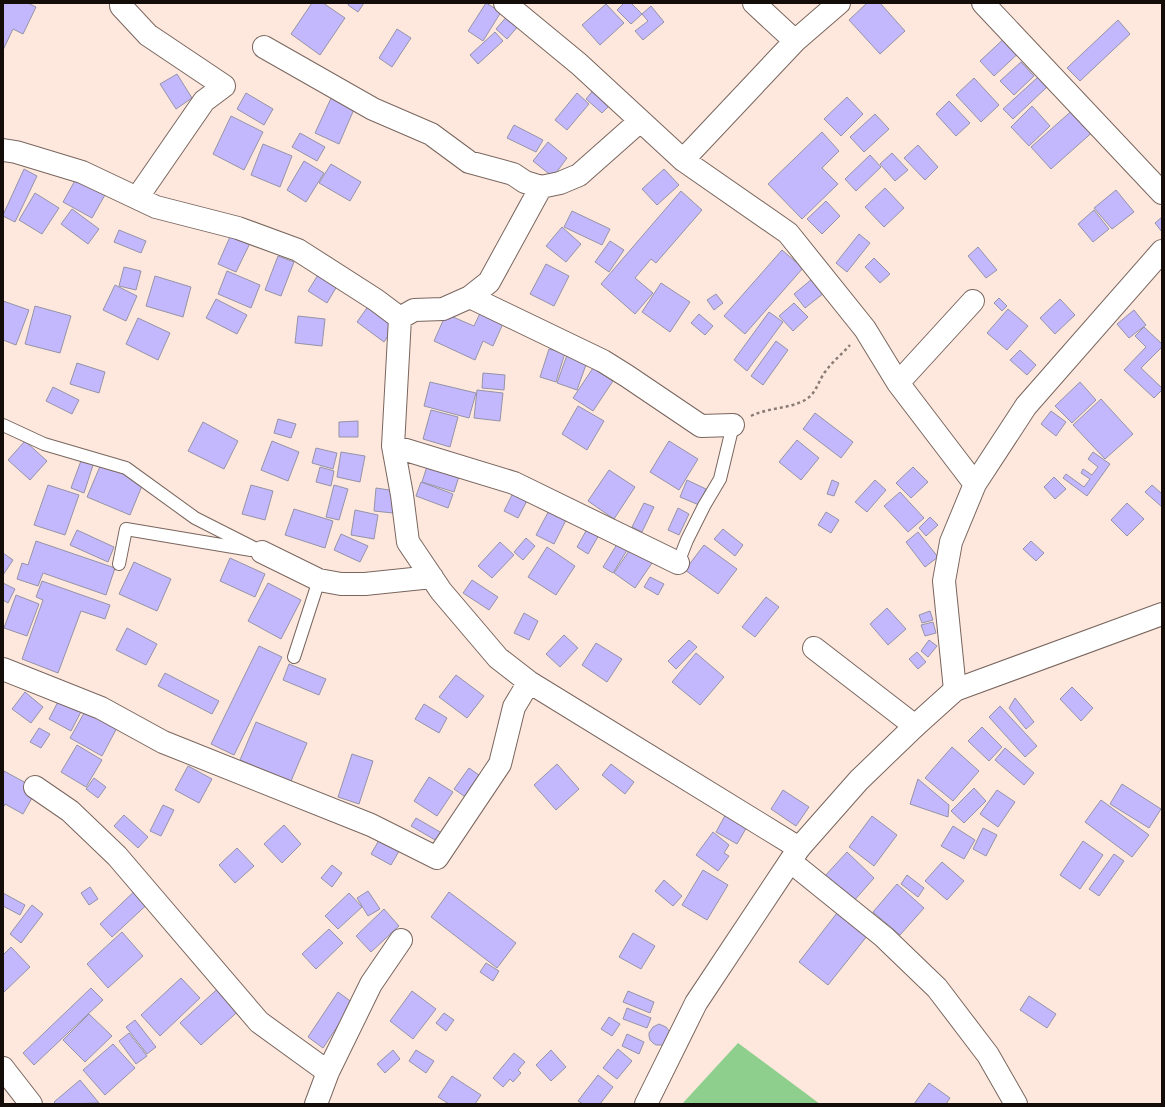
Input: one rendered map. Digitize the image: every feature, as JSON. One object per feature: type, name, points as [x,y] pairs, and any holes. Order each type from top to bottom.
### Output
[{"type":"street","points":[[122,3],[121,6],[148,35],[224,86],[204,101],[136,198]]},
{"type":"street","points":[[504,3],[579,64],[683,160],[788,233],[865,329],[898,382],[975,484]]},
{"type":"street","points":[[754,3],[795,41]]},
{"type":"street","points":[[683,160],[795,41],[839,3]]},
{"type":"street","points":[[983,3],[1162,193]]},
{"type":"street","points":[[264,47],[373,109],[431,134],[469,162],[513,174],[525,182],[541,187],[560,183],[579,175],[640,121]]},
{"type":"street","points":[[3,150],[16,152],[82,172],[156,207],[238,228],[298,250],[376,300],[400,318]]},
{"type":"street","points":[[400,318],[414,310],[443,308],[470,297],[488,282],[541,187]]},
{"type":"street","points":[[955,690],[944,581],[952,542],[975,484],[1026,406],[1162,251]]},
{"type":"street","points":[[470,297],[603,361],[701,426],[733,425]]},
{"type":"street","points":[[898,382],[973,301]]},
{"type":"street","points":[[400,318],[393,446],[402,495],[408,542],[441,591],[498,658],[529,682],[795,855],[937,988],[988,1056],[1016,1104]]},
{"type":"street","points":[[393,446],[514,483],[678,563]]},
{"type":"street","points":[[262,552],[319,580],[341,584],[365,584],[432,577]]},
{"type":"street","points":[[646,1104],[696,1003],[795,855],[859,780],[915,726],[955,690],[1162,614]]},
{"type":"street","points":[[814,648],[915,726]]},
{"type":"street","points":[[3,669],[101,708],[163,742],[371,824],[437,858],[500,764],[514,707],[529,682]]},
{"type":"street","points":[[35,787],[70,811],[117,856],[259,1022],[328,1072]]},
{"type":"street","points":[[316,1104],[328,1072],[371,984],[401,940]]},
{"type":"street","points":[[3,1068],[31,1104]]},
{"type":"lane","points":[[3,425],[44,444],[126,468],[195,518],[262,552]]},
{"type":"lane","points":[[678,563],[687,540],[704,506],[720,479],[733,425]]},
{"type":"lane","points":[[119,564],[126,529],[262,552]]},
{"type":"lane","points":[[294,656],[319,580]]},
{"type":"path","points":[[733,425],[759,412],[787,407],[802,402],[814,392],[824,372],[865,329]]},
{"type":"green space","points":[[738,1043],[820,1104],[682,1104]]},
{"type":"building","points":[[3,3],[28,3],[36,7],[23,34],[13,29],[3,50]]},
{"type":"building","points":[[312,3],[323,3],[345,18],[320,55],[291,34]]},
{"type":"building","points":[[349,3],[364,3],[358,12],[348,5]]},
{"type":"building","points":[[486,3],[501,12],[483,41],[468,31]]},
{"type":"building","points":[[624,3],[631,3],[642,14],[631,24],[617,10]]},
{"type":"building","points":[[867,3],[880,3],[905,31],[880,54],[849,20]]},
{"type":"building","points":[[606,4],[624,23],[600,45],[582,25]]},
{"type":"building","points":[[651,6],[664,22],[643,40],[635,31],[648,21],[642,14]]},
{"type":"building","points":[[509,14],[520,24],[507,39],[496,29]]},
{"type":"building","points":[[1118,20],[1130,34],[1080,81],[1067,68]]},
{"type":"building","points":[[397,29],[411,38],[392,67],[379,58]]},
{"type":"building","points":[[495,32],[503,41],[478,64],[470,55]]},
{"type":"building","points":[[1010,33],[1024,48],[994,76],[980,61]]},
{"type":"building","points":[[1021,62],[1034,76],[1014,95],[1000,81]]},
{"type":"building","points":[[177,74],[192,98],[176,109],[160,84]]},
{"type":"building","points":[[1038,77],[1047,87],[1013,119],[1003,109]]},
{"type":"building","points":[[974,78],[999,105],[981,122],[956,95]]},
{"type":"building","points":[[595,88],[612,103],[602,113],[586,99]]},
{"type":"building","points":[[246,93],[273,109],[264,125],[237,109]]},
{"type":"building","points":[[577,93],[589,104],[567,130],[555,120]]},
{"type":"building","points":[[332,96],[355,107],[339,144],[315,133]]},
{"type":"building","points":[[847,97],[863,114],[841,136],[824,119]]},
{"type":"building","points":[[949,101],[970,123],[956,136],[936,114]]},
{"type":"building","points":[[1032,106],[1050,126],[1029,146],[1011,127]]},
{"type":"building","points":[[1076,107],[1096,129],[1051,169],[1031,147]]},
{"type":"building","points":[[875,114],[889,129],[864,152],[850,137]]},
{"type":"building","points":[[231,116],[263,132],[244,170],[213,154]]},
{"type":"building","points":[[514,125],[543,140],[536,152],[507,138]]},
{"type":"building","points":[[822,132],[839,151],[822,168],[838,184],[802,219],[768,184]]},
{"type":"building","points":[[300,133],[325,147],[317,161],[292,147]]},
{"type":"building","points":[[548,142],[567,158],[553,177],[533,161]]},
{"type":"building","points":[[263,144],[292,156],[280,187],[251,175]]},
{"type":"building","points":[[918,145],[938,167],[925,180],[904,158]]},
{"type":"building","points":[[892,153],[908,170],[895,181],[880,164]]},
{"type":"building","points":[[870,155],[881,167],[856,191],[845,179]]},
{"type":"building","points":[[304,161],[324,173],[306,202],[287,190]]},
{"type":"building","points":[[331,164],[361,182],[350,201],[319,183]]},
{"type":"building","points":[[24,169],[37,176],[15,222],[3,215]]},
{"type":"building","points":[[664,169],[679,185],[657,205],[642,189]]},
{"type":"building","points":[[77,177],[106,193],[92,218],[63,202]]},
{"type":"building","points":[[885,188],[904,208],[884,227],[865,207]]},
{"type":"building","points":[[1116,190],[1134,212],[1112,229],[1094,208]]},
{"type":"building","points":[[681,191],[702,210],[656,263],[651,259],[635,278],[653,293],[635,314],[601,284]]},
{"type":"building","points":[[35,193],[59,208],[42,234],[19,220]]},
{"type":"building","points":[[826,201],[840,216],[822,234],[807,219]]},
{"type":"building","points":[[72,209],[99,229],[88,244],[61,224]]},
{"type":"building","points":[[1094,210],[1109,229],[1093,242],[1078,224]]},
{"type":"building","points":[[572,211],[610,229],[602,245],[564,227]]},
{"type":"building","points":[[1162,217],[1162,232],[1155,223]]},
{"type":"building","points":[[562,227],[581,244],[566,262],[546,246]]},
{"type":"building","points":[[119,230],[146,241],[141,253],[114,242]]},
{"type":"building","points":[[233,230],[252,239],[236,272],[218,264]]},
{"type":"building","points":[[859,234],[870,243],[847,272],[836,263]]},
{"type":"building","points":[[610,241],[624,250],[609,272],[595,262]]},
{"type":"building","points":[[978,247],[997,270],[986,278],[968,256]]},
{"type":"building","points":[[782,250],[803,268],[745,334],[724,316]]},
{"type":"building","points":[[278,256],[294,262],[281,296],[265,290]]},
{"type":"building","points":[[874,258],[890,274],[880,283],[865,267]]},
{"type":"building","points":[[546,264],[569,276],[554,306],[530,294]]},
{"type":"building","points":[[124,267],[141,271],[136,290],[119,286]]},
{"type":"building","points":[[321,270],[340,281],[327,303],[308,291]]},
{"type":"building","points":[[227,271],[260,285],[251,308],[218,294]]},
{"type":"building","points":[[155,276],[191,287],[183,317],[146,306]]},
{"type":"building","points":[[812,279],[824,293],[805,308],[794,294]]},
{"type":"building","points":[[661,283],[690,302],[670,332],[642,312]]},
{"type":"building","points":[[115,285],[137,296],[126,321],[103,310]]},
{"type":"building","points":[[716,294],[723,303],[714,310],[707,300]]},
{"type":"building","points":[[999,298],[1007,306],[1002,311],[994,303]]},
{"type":"building","points":[[216,299],[247,315],[237,334],[206,318]]},
{"type":"building","points":[[1060,299],[1075,315],[1055,334],[1040,318]]},
{"type":"building","points":[[3,301],[29,310],[16,345],[3,340]]},
{"type":"building","points":[[794,303],[808,317],[793,331],[779,316]]},
{"type":"building","points":[[369,305],[396,324],[384,342],[357,322]]},
{"type":"building","points":[[35,306],[71,316],[60,353],[25,344]]},
{"type":"building","points":[[482,309],[505,319],[493,346],[483,341],[475,360],[434,341],[446,314],[474,326]]},
{"type":"building","points":[[1008,309],[1028,326],[1007,350],[987,333]]},
{"type":"building","points":[[1134,310],[1146,325],[1129,338],[1117,324]]},
{"type":"building","points":[[769,312],[783,322],[747,371],[734,360]]},
{"type":"building","points":[[699,314],[713,326],[705,335],[691,323]]},
{"type":"building","points":[[298,316],[325,319],[322,346],[295,343]]},
{"type":"building","points":[[138,318],[170,333],[158,360],[126,344]]},
{"type":"building","points":[[1144,327],[1162,344],[1162,347],[1141,368],[1162,388],[1162,390],[1154,398],[1124,370],[1146,347],[1135,336]]},
{"type":"building","points":[[776,341],[788,350],[763,385],[751,376]]},
{"type":"building","points":[[549,349],[565,353],[556,382],[540,377]]},
{"type":"building","points":[[1020,350],[1036,365],[1027,375],[1010,360]]},
{"type":"building","points":[[567,355],[587,362],[577,390],[557,383]]},
{"type":"building","points":[[77,363],[105,372],[99,393],[70,384]]},
{"type":"building","points":[[593,368],[613,381],[593,411],[573,398]]},
{"type":"building","points":[[483,373],[505,375],[504,390],[482,388]]},
{"type":"building","points":[[430,382],[476,393],[469,418],[424,406]]},
{"type":"building","points":[[1080,382],[1096,400],[1072,423],[1055,406]]},
{"type":"building","points":[[53,387],[79,400],[72,414],[46,401]]},
{"type":"building","points":[[477,390],[503,393],[500,421],[474,418]]},
{"type":"building","points":[[1101,399],[1133,434],[1105,459],[1073,425]]},
{"type":"building","points":[[578,406],[604,421],[587,450],[562,434]]},
{"type":"building","points":[[431,410],[458,417],[450,447],[423,439]]},
{"type":"building","points":[[1051,411],[1066,422],[1056,436],[1041,424]]},
{"type":"building","points":[[815,413],[853,442],[841,458],[803,429]]},
{"type":"building","points":[[278,419],[296,424],[291,438],[274,433]]},
{"type":"building","points":[[358,421],[358,437],[339,437],[339,422]]},
{"type":"building","points":[[203,422],[238,441],[224,469],[188,451]]},
{"type":"building","points":[[797,440],[819,458],[801,480],[779,462]]},
{"type":"building","points":[[25,441],[47,461],[30,480],[8,460]]},
{"type":"building","points":[[272,441],[299,452],[288,481],[261,470]]},
{"type":"building","points":[[669,441],[698,459],[679,490],[650,472]]},
{"type":"building","points":[[316,448],[337,453],[333,469],[312,463]]},
{"type":"building","points":[[341,452],[365,456],[360,482],[337,477]]},
{"type":"building","points":[[1093,452],[1110,464],[1087,496],[1063,478],[1066,474],[1084,487],[1090,479],[1081,473],[1083,469],[1092,475],[1098,467],[1088,459]]},
{"type":"building","points":[[82,458],[94,462],[84,493],[71,488]]},
{"type":"building","points":[[429,460],[461,470],[454,492],[422,482]]},
{"type":"building","points":[[101,464],[144,481],[130,515],[87,497]]},
{"type":"building","points":[[320,467],[334,471],[331,486],[316,482]]},
{"type":"building","points":[[913,467],[928,482],[911,498],[896,483]]},
{"type":"building","points":[[609,470],[635,487],[614,519],[588,501]]},
{"type":"building","points":[[1054,477],[1066,489],[1055,499],[1044,487]]},
{"type":"building","points":[[687,480],[706,489],[699,505],[680,497]]},
{"type":"building","points":[[832,480],[839,483],[834,496],[827,494]]},
{"type":"building","points":[[875,480],[886,490],[867,512],[855,502]]},
{"type":"building","points":[[421,482],[453,494],[448,508],[416,496]]},
{"type":"building","points":[[48,485],[79,495],[65,535],[34,525]]},
{"type":"building","points":[[251,485],[273,491],[265,520],[242,514]]},
{"type":"building","points":[[334,485],[348,489],[339,520],[326,517]]},
{"type":"building","points":[[517,485],[531,493],[518,518],[504,511]]},
{"type":"building","points":[[1152,485],[1162,494],[1162,507],[1145,492]]},
{"type":"building","points":[[376,488],[396,491],[393,513],[374,511]]},
{"type":"building","points":[[900,492],[924,518],[908,532],[884,506]]},
{"type":"building","points":[[644,503],[654,507],[642,532],[632,527]]},
{"type":"building","points":[[1127,503],[1144,519],[1127,536],[1111,520]]},
{"type":"building","points":[[552,505],[569,514],[554,544],[536,535]]},
{"type":"building","points":[[678,508],[689,514],[679,535],[668,530]]},
{"type":"building","points":[[294,509],[333,521],[325,548],[285,535]]},
{"type":"building","points":[[355,510],[378,515],[374,539],[351,535]]},
{"type":"building","points":[[826,512],[839,520],[831,533],[818,525]]},
{"type":"building","points":[[930,517],[938,525],[926,536],[919,528]]},
{"type":"building","points":[[591,522],[603,528],[588,554],[577,547]]},
{"type":"building","points":[[723,529],[743,545],[735,556],[714,539]]},
{"type":"building","points":[[77,530],[114,547],[108,562],[70,545]]},
{"type":"building","points":[[918,532],[938,557],[925,567],[906,542]]},
{"type":"building","points":[[341,534],[368,546],[360,562],[334,550]]},
{"type":"building","points":[[526,538],[535,546],[523,560],[514,552]]},
{"type":"building","points":[[36,541],[115,568],[106,595],[43,573],[38,586],[17,579],[22,563],[28,565]]},
{"type":"building","points":[[619,541],[629,547],[613,573],[603,567]]},
{"type":"building","points":[[1031,541],[1044,553],[1036,561],[1023,549]]},
{"type":"building","points":[[500,542],[514,555],[492,578],[478,566]]},
{"type":"building","points":[[704,545],[737,569],[718,594],[685,570]]},
{"type":"building","points":[[547,547],[575,566],[556,595],[528,577]]},
{"type":"building","points":[[631,548],[652,563],[635,588],[614,573]]},
{"type":"building","points":[[3,553],[13,560],[3,575]]},
{"type":"building","points":[[230,558],[265,574],[255,597],[220,581]]},
{"type":"building","points":[[134,562],[171,579],[157,611],[119,594]]},
{"type":"building","points":[[650,577],[664,584],[658,595],[644,587]]},
{"type":"building","points":[[472,580],[498,597],[489,610],[463,593]]},
{"type":"building","points":[[42,581],[110,605],[105,619],[81,611],[58,673],[22,659],[43,600],[36,597]]},
{"type":"building","points":[[3,583],[15,589],[8,603],[3,600]]},
{"type":"building","points":[[268,583],[301,600],[281,639],[248,621]]},
{"type":"building","points":[[16,595],[39,604],[27,636],[4,628]]},
{"type":"building","points":[[766,597],[779,607],[755,637],[742,627]]},
{"type":"building","points":[[887,608],[906,629],[888,645],[870,624]]},
{"type":"building","points":[[930,611],[933,620],[922,623],[919,615]]},
{"type":"building","points":[[524,613],[538,621],[529,640],[514,633]]},
{"type":"building","points":[[933,622],[936,633],[925,636],[921,625]]},
{"type":"building","points":[[127,628],[157,644],[146,665],[116,650]]},
{"type":"building","points":[[564,635],[578,648],[560,667],[546,654]]},
{"type":"building","points":[[689,640],[697,647],[676,669],[668,661]]},
{"type":"building","points":[[929,640],[937,646],[928,657],[921,651]]},
{"type":"building","points":[[596,643],[622,659],[607,682],[582,665]]},
{"type":"building","points":[[259,646],[282,657],[234,755],[211,744]]},
{"type":"building","points":[[917,652],[926,662],[918,669],[909,659]]},
{"type":"building","points":[[696,653],[724,677],[700,705],[672,682]]},
{"type":"building","points":[[289,664],[326,679],[319,695],[283,680]]},
{"type":"building","points":[[165,673],[219,701],[212,714],[158,686]]},
{"type":"building","points":[[456,675],[484,696],[467,718],[439,697]]},
{"type":"building","points":[[1072,687],[1093,708],[1081,721],[1060,699]]},
{"type":"building","points":[[25,692],[43,707],[31,723],[12,709]]},
{"type":"building","points":[[61,696],[83,708],[71,731],[49,719]]},
{"type":"building","points":[[1015,698],[1034,722],[1026,729],[1009,708]]},
{"type":"building","points":[[424,704],[447,718],[439,733],[415,719]]},
{"type":"building","points":[[88,706],[119,724],[102,756],[70,738]]},
{"type":"building","points":[[1000,706],[1037,746],[1025,757],[989,717]]},
{"type":"building","points":[[256,722],[307,743],[291,781],[240,760]]},
{"type":"building","points":[[982,727],[1002,747],[989,761],[968,741]]},
{"type":"building","points":[[39,728],[50,734],[41,748],[30,742]]},
{"type":"building","points":[[77,745],[102,760],[86,787],[61,772]]},
{"type":"building","points":[[952,747],[979,771],[953,801],[925,778]]},
{"type":"building","points":[[1005,748],[1034,773],[1024,785],[995,760]]},
{"type":"building","points":[[352,754],[373,761],[359,804],[338,797]]},
{"type":"building","points":[[557,764],[579,789],[556,810],[534,785]]},
{"type":"building","points":[[611,764],[634,782],[625,794],[602,775]]},
{"type":"building","points":[[188,766],[212,779],[199,803],[175,790]]},
{"type":"building","points":[[469,768],[486,780],[471,801],[454,789]]},
{"type":"building","points":[[4,771],[37,789],[23,814],[5,804],[3,808]]},
{"type":"building","points":[[429,777],[453,792],[437,816],[414,801]]},
{"type":"building","points":[[94,778],[106,787],[98,798],[86,789]]},
{"type":"building","points":[[918,779],[949,805],[948,817],[910,804]]},
{"type":"building","points":[[1122,784],[1161,809],[1149,828],[1110,804]]},
{"type":"building","points":[[974,788],[986,801],[964,823],[951,811]]},
{"type":"building","points":[[783,790],[809,807],[796,826],[771,809]]},
{"type":"building","points":[[997,790],[1015,802],[998,827],[980,814]]},
{"type":"building","points":[[1101,800],[1149,835],[1132,857],[1085,822]]},
{"type":"building","points":[[163,805],[174,810],[161,836],[150,831]]},
{"type":"building","points":[[727,812],[748,825],[737,844],[716,832]]},
{"type":"building","points":[[124,815],[148,837],[138,848],[114,826]]},
{"type":"building","points":[[872,816],[897,835],[874,866],[849,847]]},
{"type":"building","points":[[416,818],[447,836],[442,844],[411,826]]},
{"type":"building","points":[[284,825],[301,844],[282,863],[264,844]]},
{"type":"building","points":[[953,826],[975,840],[964,859],[941,846]]},
{"type":"building","points":[[983,828],[997,835],[986,856],[973,849]]},
{"type":"building","points":[[713,832],[729,845],[724,853],[729,856],[718,871],[696,855]]},
{"type":"building","points":[[382,835],[402,846],[391,865],[371,854]]},
{"type":"building","points":[[1083,841],[1103,855],[1080,889],[1060,875]]},
{"type":"building","points":[[237,848],[254,866],[235,883],[219,865]]},
{"type":"building","points":[[847,852],[874,878],[852,903],[824,877]]},
{"type":"building","points":[[1114,854],[1124,861],[1099,896],[1089,889]]},
{"type":"building","points":[[942,862],[964,881],[947,900],[925,881]]},
{"type":"building","points":[[332,865],[342,873],[332,887],[321,878]]},
{"type":"building","points":[[703,870],[728,885],[707,920],[682,905]]},
{"type":"building","points":[[907,875],[924,888],[918,897],[901,884]]},
{"type":"building","points":[[664,880],[682,896],[673,906],[655,891]]},
{"type":"building","points":[[897,884],[924,908],[900,935],[873,912]]},
{"type":"building","points":[[140,886],[153,899],[112,937],[100,924]]},
{"type":"building","points":[[90,887],[98,899],[89,905],[81,893]]},
{"type":"building","points":[[368,891],[380,909],[368,916],[357,898]]},
{"type":"building","points":[[449,892],[516,943],[497,968],[431,917]]},
{"type":"building","points":[[3,893],[25,905],[20,915],[3,906]]},
{"type":"building","points":[[349,893],[362,907],[338,929],[325,916]]},
{"type":"building","points":[[32,905],[43,914],[21,943],[10,934]]},
{"type":"building","points":[[384,909],[399,926],[371,952],[356,936]]},
{"type":"building","points":[[837,913],[867,936],[828,985],[799,962]]},
{"type":"building","points":[[329,929],[343,943],[316,969],[302,954]]},
{"type":"building","points":[[122,932],[143,956],[108,988],[87,964]]},
{"type":"building","points":[[633,933],[655,946],[641,969],[619,957]]},
{"type":"building","points":[[11,947],[30,967],[3,993],[3,955]]},
{"type":"building","points":[[486,963],[499,971],[493,981],[480,972]]},
{"type":"building","points":[[181,978],[200,998],[160,1036],[141,1015]]},
{"type":"building","points":[[223,984],[244,1006],[201,1045],[180,1023]]},
{"type":"building","points":[[91,988],[103,1000],[34,1065],[23,1053]]},
{"type":"building","points":[[412,991],[436,1009],[413,1039],[390,1021]]},
{"type":"building","points":[[628,991],[654,1002],[650,1013],[623,1002]]},
{"type":"building","points":[[338,992],[353,1003],[323,1048],[308,1037]]},
{"type":"building","points":[[1029,996],[1056,1014],[1047,1028],[1020,1010]]},
{"type":"building","points":[[627,1008],[651,1018],[647,1028],[623,1019]]},
{"type":"building","points":[[444,1013],[454,1020],[446,1031],[436,1023]]},
{"type":"building","points":[[89,1014],[112,1036],[85,1062],[63,1040]]},
{"type":"building","points":[[609,1017],[620,1024],[612,1036],[601,1029]]},
{"type":"building","points":[[135,1020],[156,1047],[147,1054],[126,1027]]},
{"type":"building","points":[[659,1024],[666,1027],[670,1032],[665,1044],[656,1045],[650,1040],[649,1033],[653,1027]]},
{"type":"building","points":[[129,1033],[147,1056],[136,1064],[119,1041]]},
{"type":"building","points":[[627,1034],[644,1042],[639,1054],[622,1046]]},
{"type":"building","points":[[113,1044],[135,1068],[105,1095],[83,1070]]},
{"type":"building","points":[[618,1049],[632,1061],[617,1079],[603,1068]]},
{"type":"building","points":[[393,1050],[400,1059],[385,1073],[377,1064]]},
{"type":"building","points":[[416,1050],[434,1061],[426,1073],[409,1061]]},
{"type":"building","points":[[551,1050],[566,1067],[551,1081],[536,1065]]},
{"type":"building","points":[[514,1053],[525,1062],[518,1070],[521,1073],[513,1082],[510,1079],[503,1087],[493,1078]]},
{"type":"building","points":[[598,1075],[613,1087],[600,1104],[583,1104],[578,1101]]},
{"type":"building","points":[[452,1076],[481,1095],[475,1104],[449,1104],[438,1097]]},
{"type":"building","points":[[80,1080],[99,1103],[56,1104],[54,1102]]},
{"type":"building","points":[[929,1083],[950,1098],[946,1104],[914,1104]]}]
